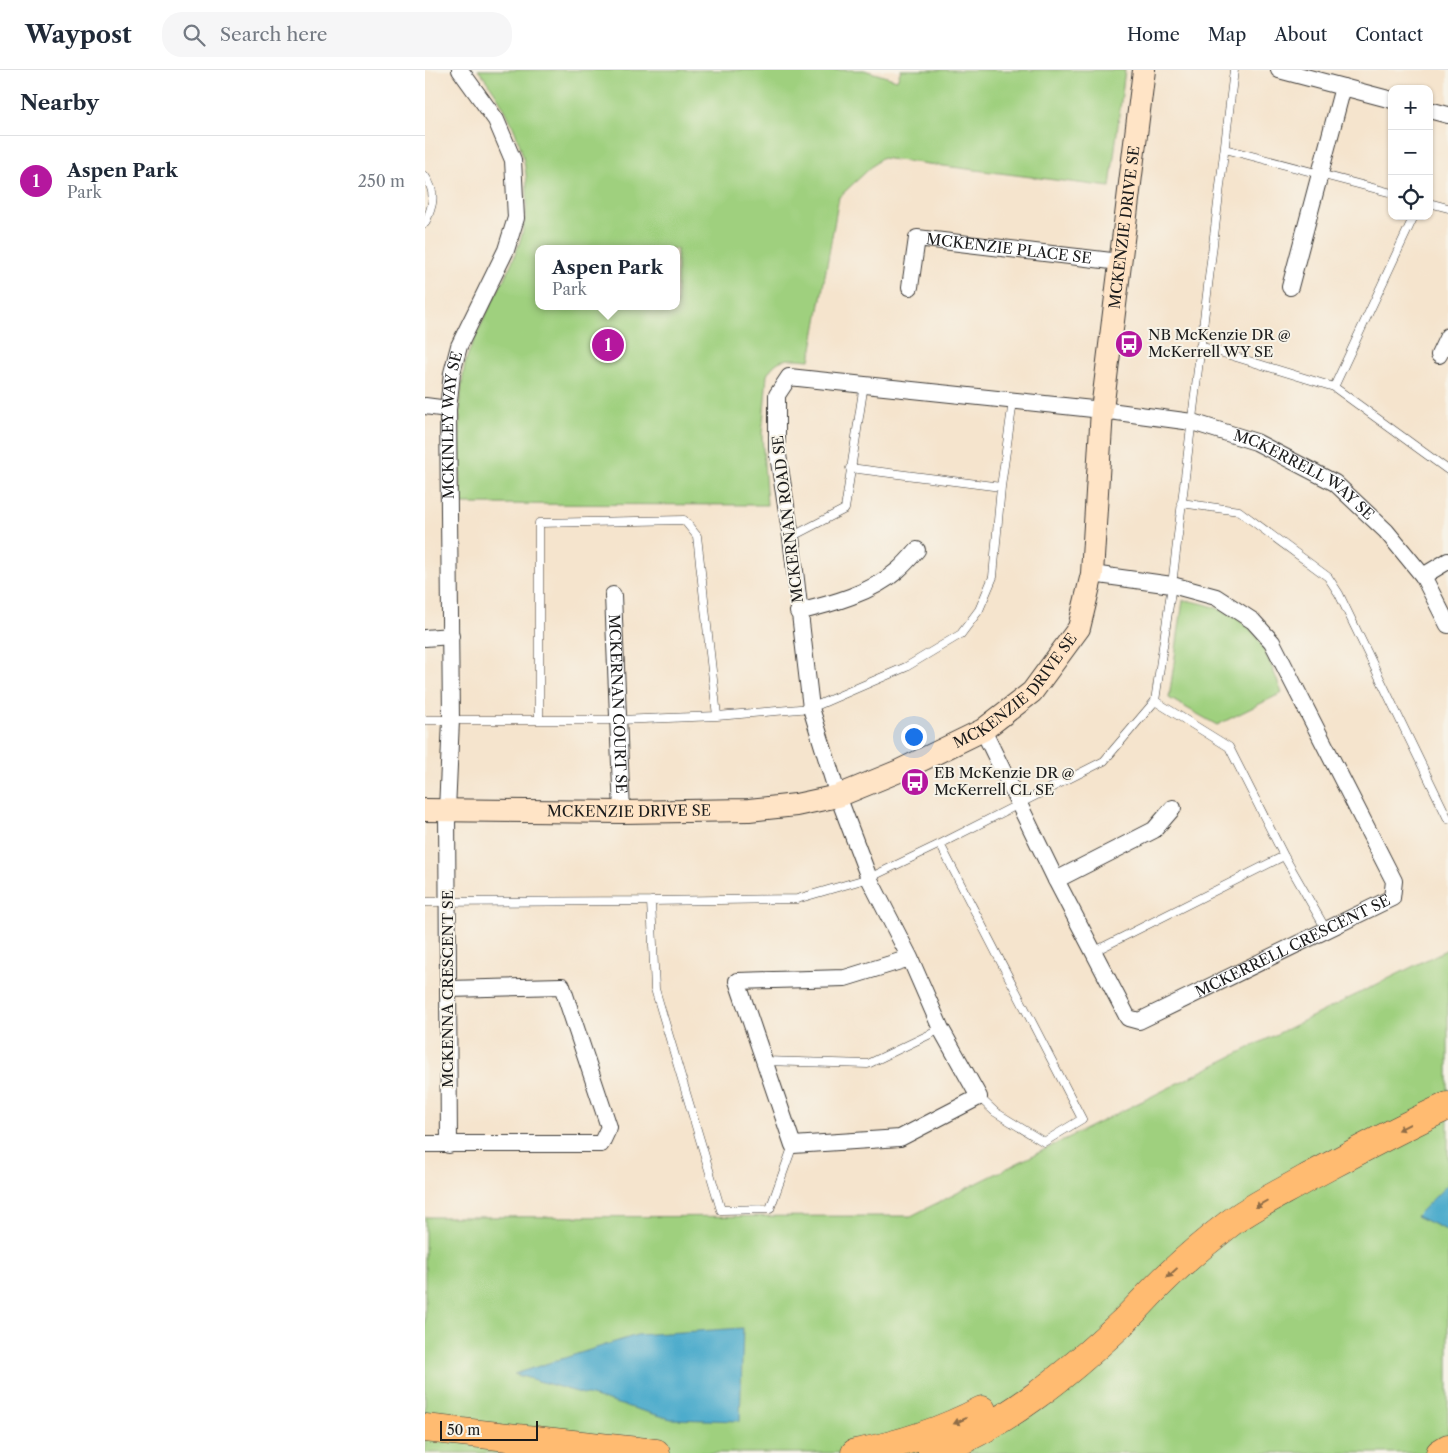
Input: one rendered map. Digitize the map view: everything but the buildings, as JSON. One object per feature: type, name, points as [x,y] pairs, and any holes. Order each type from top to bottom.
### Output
[{"type":"highway","points":[[932,1453],[985,1429],[1013,1412],[1065,1373],[1125,1320],[1199,1248],[1231,1222],[1393,1132],[1448,1106]]},
{"type":"highway","points":[[855,1453],[893,1445],[926,1435],[961,1421],[1003,1400],[1060,1363],[1146,1298]]},
{"type":"highway","points":[[425,1428],[656,1453]]},
{"type":"highway","points":[[1441,1453],[1448,1448]]},
{"type":"street","name":"MCKINLEY WAY SE","points":[[447,810],[451,720],[448,409],[452,374],[459,346],[506,250],[516,218],[513,160],[496,120],[460,70]]},
{"type":"street","name":"MCKENZIE DRIVE SE","points":[[425,810],[622,812],[749,810],[838,796],[899,771],[983,730],[1032,692],[1079,628],[1092,574],[1102,410],[1144,70]]},
{"type":"street","points":[[1279,70],[1388,99]]},
{"type":"street","points":[[1290,287],[1343,88]]},
{"type":"street","points":[[1433,111],[1448,115]]},
{"type":"street","name":"MCKENZIE PLACE SE","points":[[910,287],[917,238],[1120,262]]},
{"type":"street","points":[[1439,355],[1448,336]]},
{"type":"street","name":"MCKERNAN ROAD SE","points":[[979,1097],[941,1029],[910,958],[869,878],[838,796],[811,708],[791,537],[777,449],[777,395],[789,377],[1102,410]]},
{"type":"street","points":[[425,406],[448,409]]},
{"type":"street","name":"MCKERRELL WAY SE","points":[[1102,410],[1191,422],[1256,442],[1335,483],[1386,531],[1423,576],[1448,625]]},
{"type":"street","points":[[799,612],[865,590],[897,571],[917,550]]},
{"type":"street","points":[[1423,576],[1448,562]]},
{"type":"street","name":"MCKERRELL CRESCENT SE","points":[[983,730],[1056,880],[1128,1018],[1139,1021],[1392,898],[1394,881],[1272,642],[1253,621],[1216,597],[1172,585],[1092,574]]},
{"type":"street","name":"MCKERNAN COURT SE","points":[[613,595],[622,812]]},
{"type":"street","points":[[425,638],[451,636]]},
{"type":"street","points":[[1056,880],[1154,830],[1173,808]]},
{"type":"street","name":"MCKENNA CRESCENT SE","points":[[447,810],[449,1145]]},
{"type":"street","points":[[910,958],[845,978],[737,981],[793,1145],[900,1138],[979,1097]]},
{"type":"street","points":[[425,1144],[601,1144],[609,1127],[563,986],[449,989]]},
{"type":"lane","points":[[425,902],[651,902],[797,899],[869,878],[1104,760],[1155,701],[1172,585],[1234,70]]},
{"type":"lane","points":[[1225,149],[1388,192]]},
{"type":"lane","points":[[425,176],[430,184],[433,206],[425,224]]},
{"type":"lane","points":[[1433,204],[1448,208]]},
{"type":"lane","points":[[1334,387],[1411,220]]},
{"type":"lane","points":[[1200,346],[1334,387],[1448,470]]},
{"type":"lane","points":[[791,537],[845,509],[863,384]]},
{"type":"lane","points":[[425,720],[619,720],[717,716],[811,708],[906,667],[961,634],[979,610],[993,577],[1001,487],[1013,401]]},
{"type":"lane","points":[[850,468],[1001,487]]},
{"type":"lane","points":[[1181,503],[1239,511],[1328,577],[1339,594],[1448,819]]},
{"type":"lane","points":[[539,720],[539,523],[684,520],[697,536],[717,716]]},
{"type":"lane","points":[[1155,701],[1229,747],[1284,856],[1327,931]]},
{"type":"lane","points":[[940,844],[1082,1119],[1044,1142],[995,1112],[979,1097]]},
{"type":"lane","points":[[1093,952],[1284,856]]},
{"type":"lane","points":[[651,902],[655,989],[721,1210],[770,1209],[793,1145]]},
{"type":"lane","points":[[764,1061],[869,1064],[941,1029]]},
{"type":"green space","points":[[478,70],[864,70],[897,80],[901,70],[1125,70],[1110,187],[881,158],[839,197],[810,360],[791,359],[780,361],[767,375],[762,435],[767,505],[461,504],[460,413],[466,360],[511,264],[521,238],[526,213],[527,187],[524,162],[518,138],[494,92]]},
{"type":"green space","points":[[1183,600],[1215,607],[1244,623],[1258,639],[1282,693],[1217,725],[1169,698]]},
{"type":"green space","points":[[1448,949],[1448,1453],[425,1453],[425,1217],[911,1216]]},
{"type":"water","points":[[1448,1184],[1448,1231],[1416,1216]]},
{"type":"water","points":[[743,1328],[740,1421],[671,1419],[514,1374],[637,1335]]},
{"type":"place","name":"NB McKenzie DR @ McKerrell WY SE","points":[[1129,344]]},
{"type":"place","name":"Aspen Park","points":[[608,345]]},
{"type":"place","name":"EB McKenzie DR @ McKerrell CL SE","points":[[915,782]]}]
